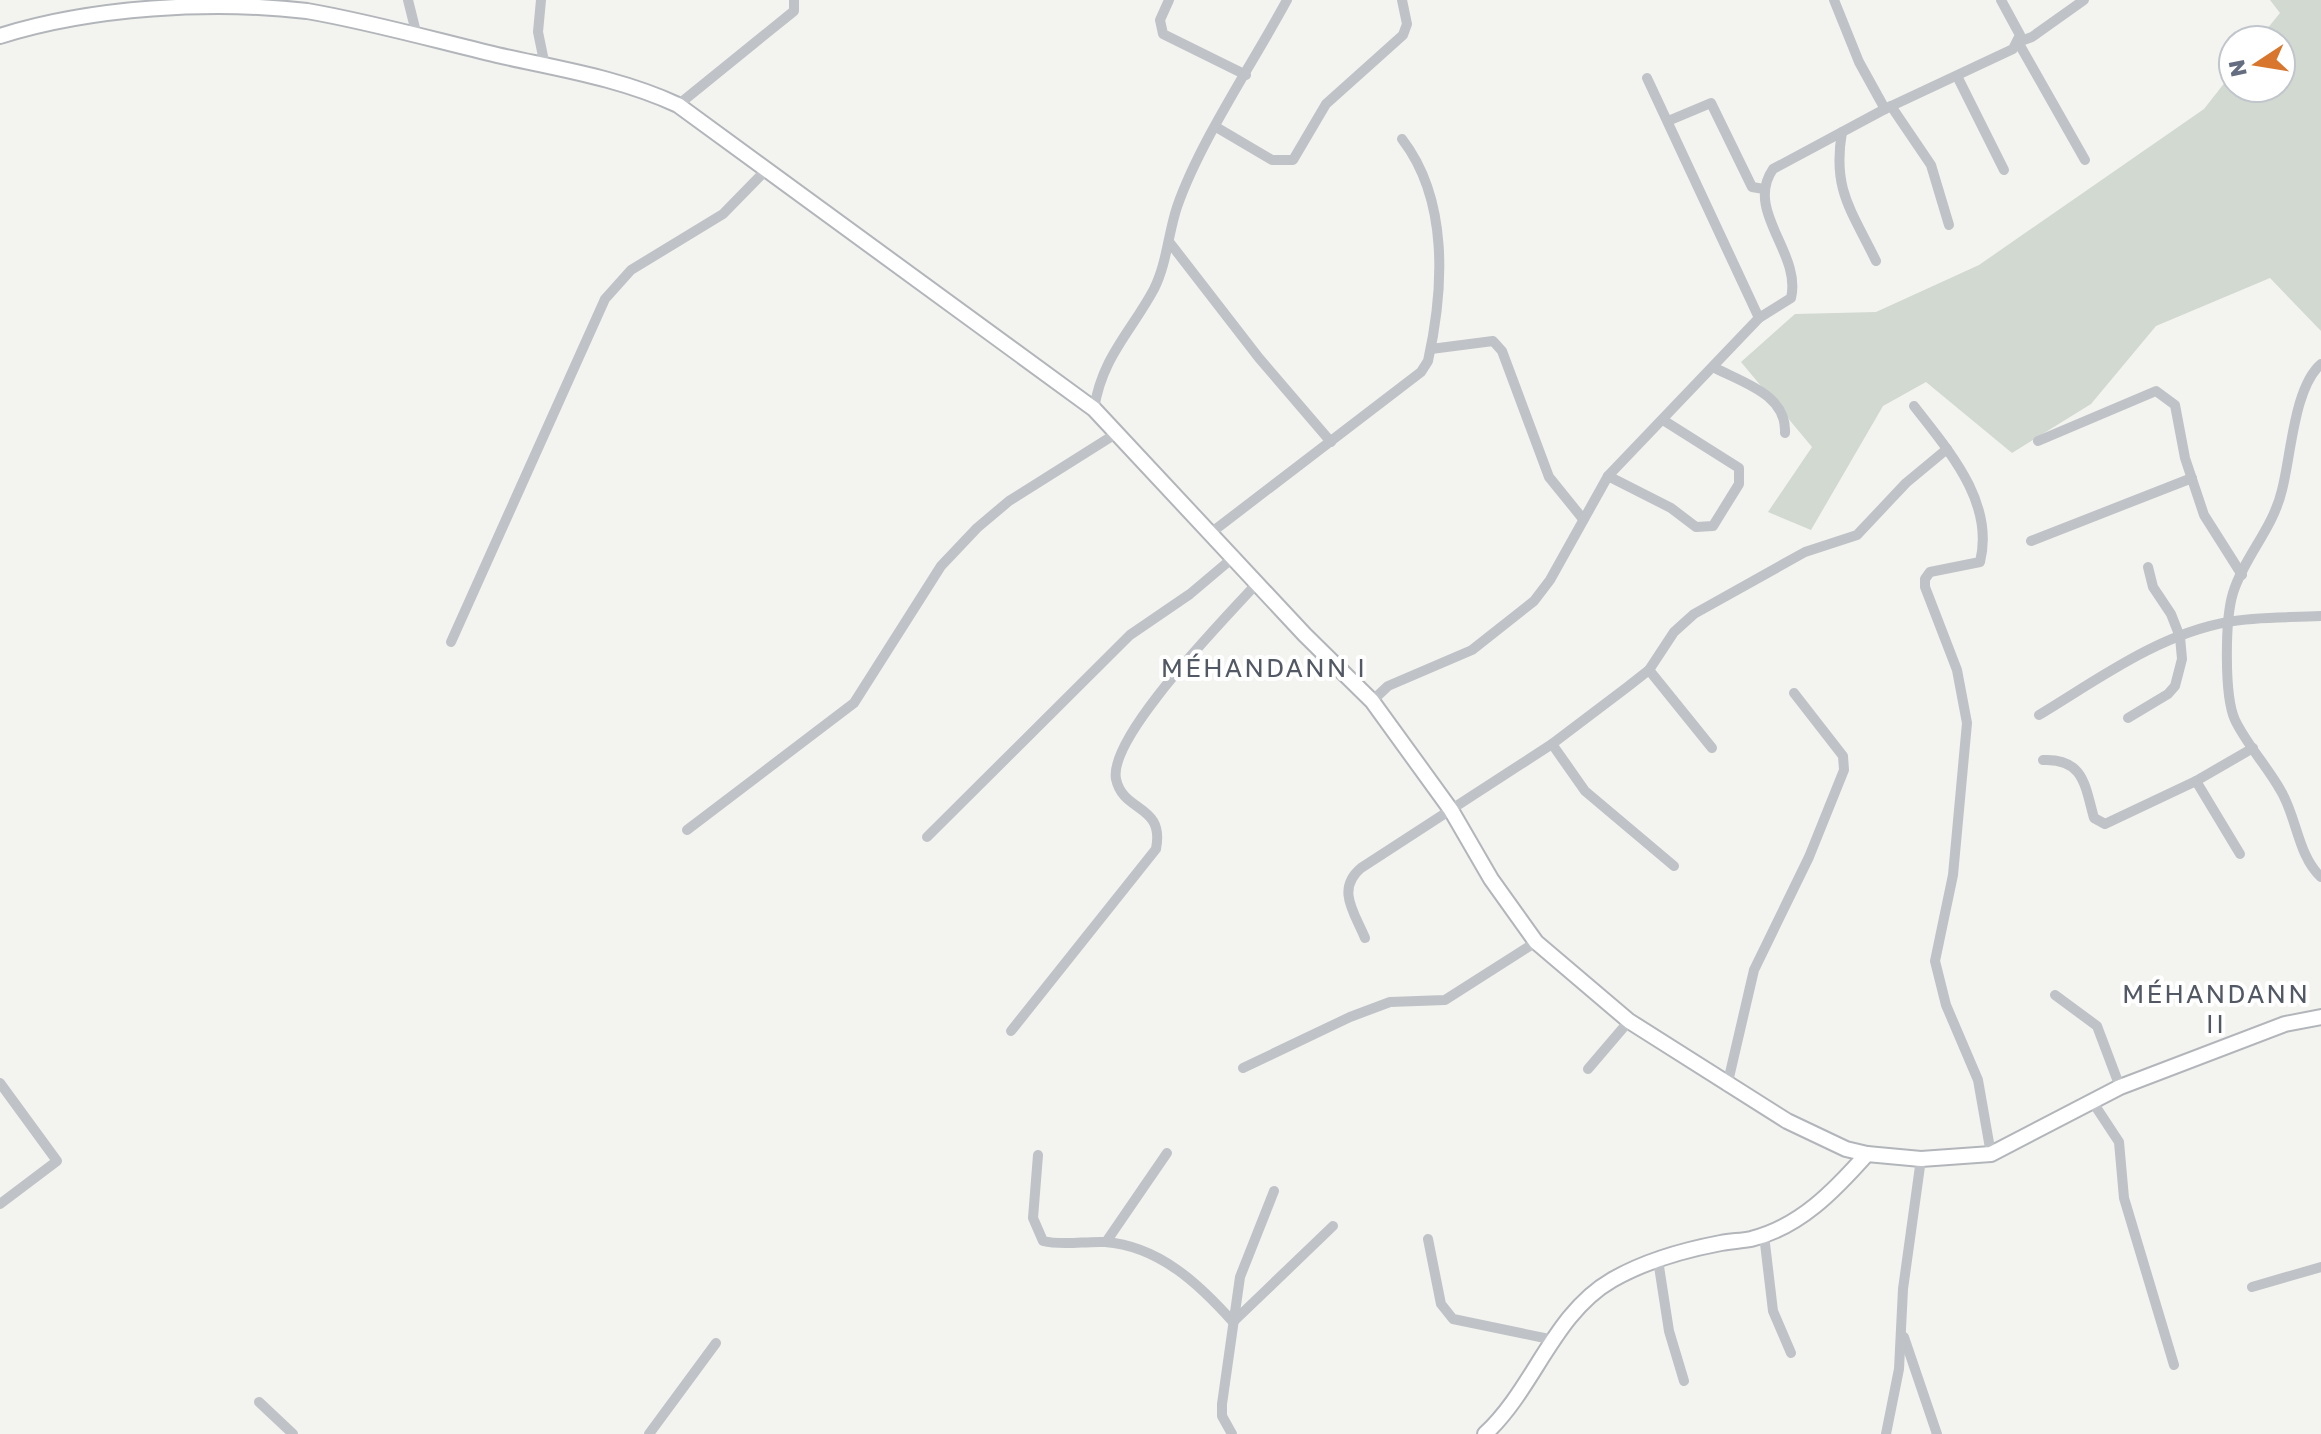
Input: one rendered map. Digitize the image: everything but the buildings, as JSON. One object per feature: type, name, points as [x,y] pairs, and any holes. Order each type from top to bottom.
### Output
[{"type":"street","points":[[408,0],[417,36]]},
{"type":"street","points":[[541,0],[538,32],[545,66]]},
{"type":"street","points":[[678,105],[794,11],[794,0]]},
{"type":"street","points":[[1169,0],[1160,20],[1163,34],[1246,75]]},
{"type":"street","points":[[1094,409],[1107,364],[1155,287],[1170,243],[1177,207],[1216,127],[1287,0]]},
{"type":"street","points":[[1216,127],[1272,160],[1293,160],[1326,104],[1403,35],[1407,24],[1402,0]]},
{"type":"street","points":[[1834,0],[1859,62],[1888,108],[1931,165],[1949,225]]},
{"type":"street","points":[[2001,0],[2016,26],[2018,42],[2085,160]]},
{"type":"street","points":[[1372,701],[1388,686],[1472,650],[1534,601],[1550,580],[1608,476],[1715,368],[1759,318],[1785,304],[1794,285],[1764,203],[1764,189],[1773,169],[1888,108],[2013,49],[2018,42],[2032,37],[2084,0]]},
{"type":"street","points":[[0,36],[48,21],[115,9],[191,7],[305,11],[609,79],[678,105],[1094,409],[1372,701],[1451,810],[1491,879],[1536,942],[1629,1021],[1727,1086],[1787,1121],[1846,1149],[1921,1159],[1991,1154],[2120,1087],[2285,1024],[2321,1017]]},
{"type":"street","points":[[1957,76],[2004,170]]},
{"type":"street","points":[[1647,78],[1759,318]]},
{"type":"street","points":[[1668,121],[1711,103],[1752,187],[1764,189]]},
{"type":"street","points":[[1842,132],[1837,163],[1840,186],[1876,261]]},
{"type":"street","points":[[1212,532],[1421,372],[1431,349],[1439,251],[1435,217],[1418,159],[1402,139]]},
{"type":"street","points":[[451,642],[605,299],[631,270],[723,214],[766,170]]},
{"type":"street","points":[[1170,243],[1259,358],[1331,442]]},
{"type":"street","points":[[1431,349],[1482,340],[1493,341],[1502,351],[1549,477],[1583,519]]},
{"type":"street","points":[[2321,364],[2306,383],[2275,517],[2233,593],[2229,621],[2230,708],[2281,789],[2292,811],[2311,869],[2321,877]]},
{"type":"street","points":[[1715,368],[1770,397],[1786,419],[1785,433]]},
{"type":"street","points":[[2038,441],[2156,391],[2175,405],[2204,515],[2242,575]]},
{"type":"street","points":[[1914,406],[1970,484],[1978,507],[1983,551],[1980,562],[1930,572],[1925,579],[1929,602],[1957,670],[1967,723],[1953,875],[1935,961],[1946,1005],[1978,1080],[1991,1154]]},
{"type":"street","points":[[1608,476],[1671,508],[1696,527],[1713,526],[1739,484],[1739,468],[1663,420]]},
{"type":"street","points":[[687,830],[854,703],[941,566],[977,528],[1009,501],[1117,433]]},
{"type":"street","points":[[1365,938],[1348,899],[1349,878],[1552,744],[1649,670],[1674,632],[1694,614],[1805,552],[1857,535],[1906,483],[1947,449]]},
{"type":"street","points":[[2031,541],[2192,478]]},
{"type":"street","points":[[927,837],[1130,635],[1190,594],[1235,556]]},
{"type":"street","points":[[2128,718],[2168,694],[2175,686],[2182,659],[2180,637],[2171,614],[2162,606],[2153,587],[2148,567]]},
{"type":"street","points":[[1011,1031],[1156,849],[1159,833],[1155,821],[1118,785],[1114,769],[1120,750],[1181,667],[1258,582]]},
{"type":"street","points":[[2039,715],[2133,659],[2180,637],[2229,621],[2321,616]]},
{"type":"street","points":[[1649,670],[1712,748]]},
{"type":"street","points":[[1727,1086],[1754,970],[1809,857],[1844,770],[1843,756],[1794,693]]},
{"type":"street","points":[[1552,744],[1585,791],[1674,866]]},
{"type":"street","points":[[2043,760],[2061,759],[2075,767],[2084,782],[2094,818],[2105,824],[2196,781],[2253,748]]},
{"type":"street","points":[[2196,781],[2240,854]]},
{"type":"street","points":[[1243,1068],[1350,1017],[1390,1002],[1445,1000],[1536,942]]},
{"type":"street","points":[[2055,995],[2097,1026],[2120,1087]]},
{"type":"street","points":[[1588,1069],[1629,1021]]},
{"type":"street","points":[[0,1083],[57,1161],[0,1204]]},
{"type":"street","points":[[2092,1101],[2119,1142],[2124,1198],[2174,1365]]},
{"type":"street","points":[[1106,1242],[1167,1153]]},
{"type":"street","points":[[1485,1434],[1554,1340],[1599,1289],[1658,1260],[1764,1235],[1829,1196],[1867,1154]]},
{"type":"street","points":[[1038,1155],[1033,1218],[1043,1241],[1106,1242],[1140,1249],[1175,1268],[1205,1291],[1233,1322]]},
{"type":"street","points":[[1886,1434],[1903,1335],[1904,1278],[1921,1159]]},
{"type":"street","points":[[1232,1434],[1222,1416],[1222,1404],[1233,1322],[1250,1245],[1274,1191]]},
{"type":"street","points":[[1233,1322],[1333,1226]]},
{"type":"street","points":[[1764,1235],[1773,1311],[1791,1353]]},
{"type":"street","points":[[1428,1239],[1441,1304],[1453,1319],[1554,1340]]},
{"type":"street","points":[[1658,1260],[1669,1331],[1684,1381]]},
{"type":"street","points":[[2252,1287],[2321,1267]]},
{"type":"street","points":[[1903,1335],[1937,1434]]},
{"type":"street","points":[[649,1434],[716,1343]]},
{"type":"street","points":[[259,1402],[293,1434]]},
{"type":"shaded area","points":[[2270,0],[2321,0],[2321,331],[2270,278],[2156,326],[2091,404],[2012,453],[1926,382],[1883,406],[1811,530],[1768,512],[1812,447],[1741,362],[1795,314],[1876,312],[1979,265],[2204,109],[2217,92],[2217,104],[2297,104],[2297,24],[2271,24],[2280,13]]},
{"type":"district","name":"MÉHANDANN I","points":[[1264,668]]},
{"type":"district","name":"MÉHANDANN II","points":[[2216,1009]]}]
